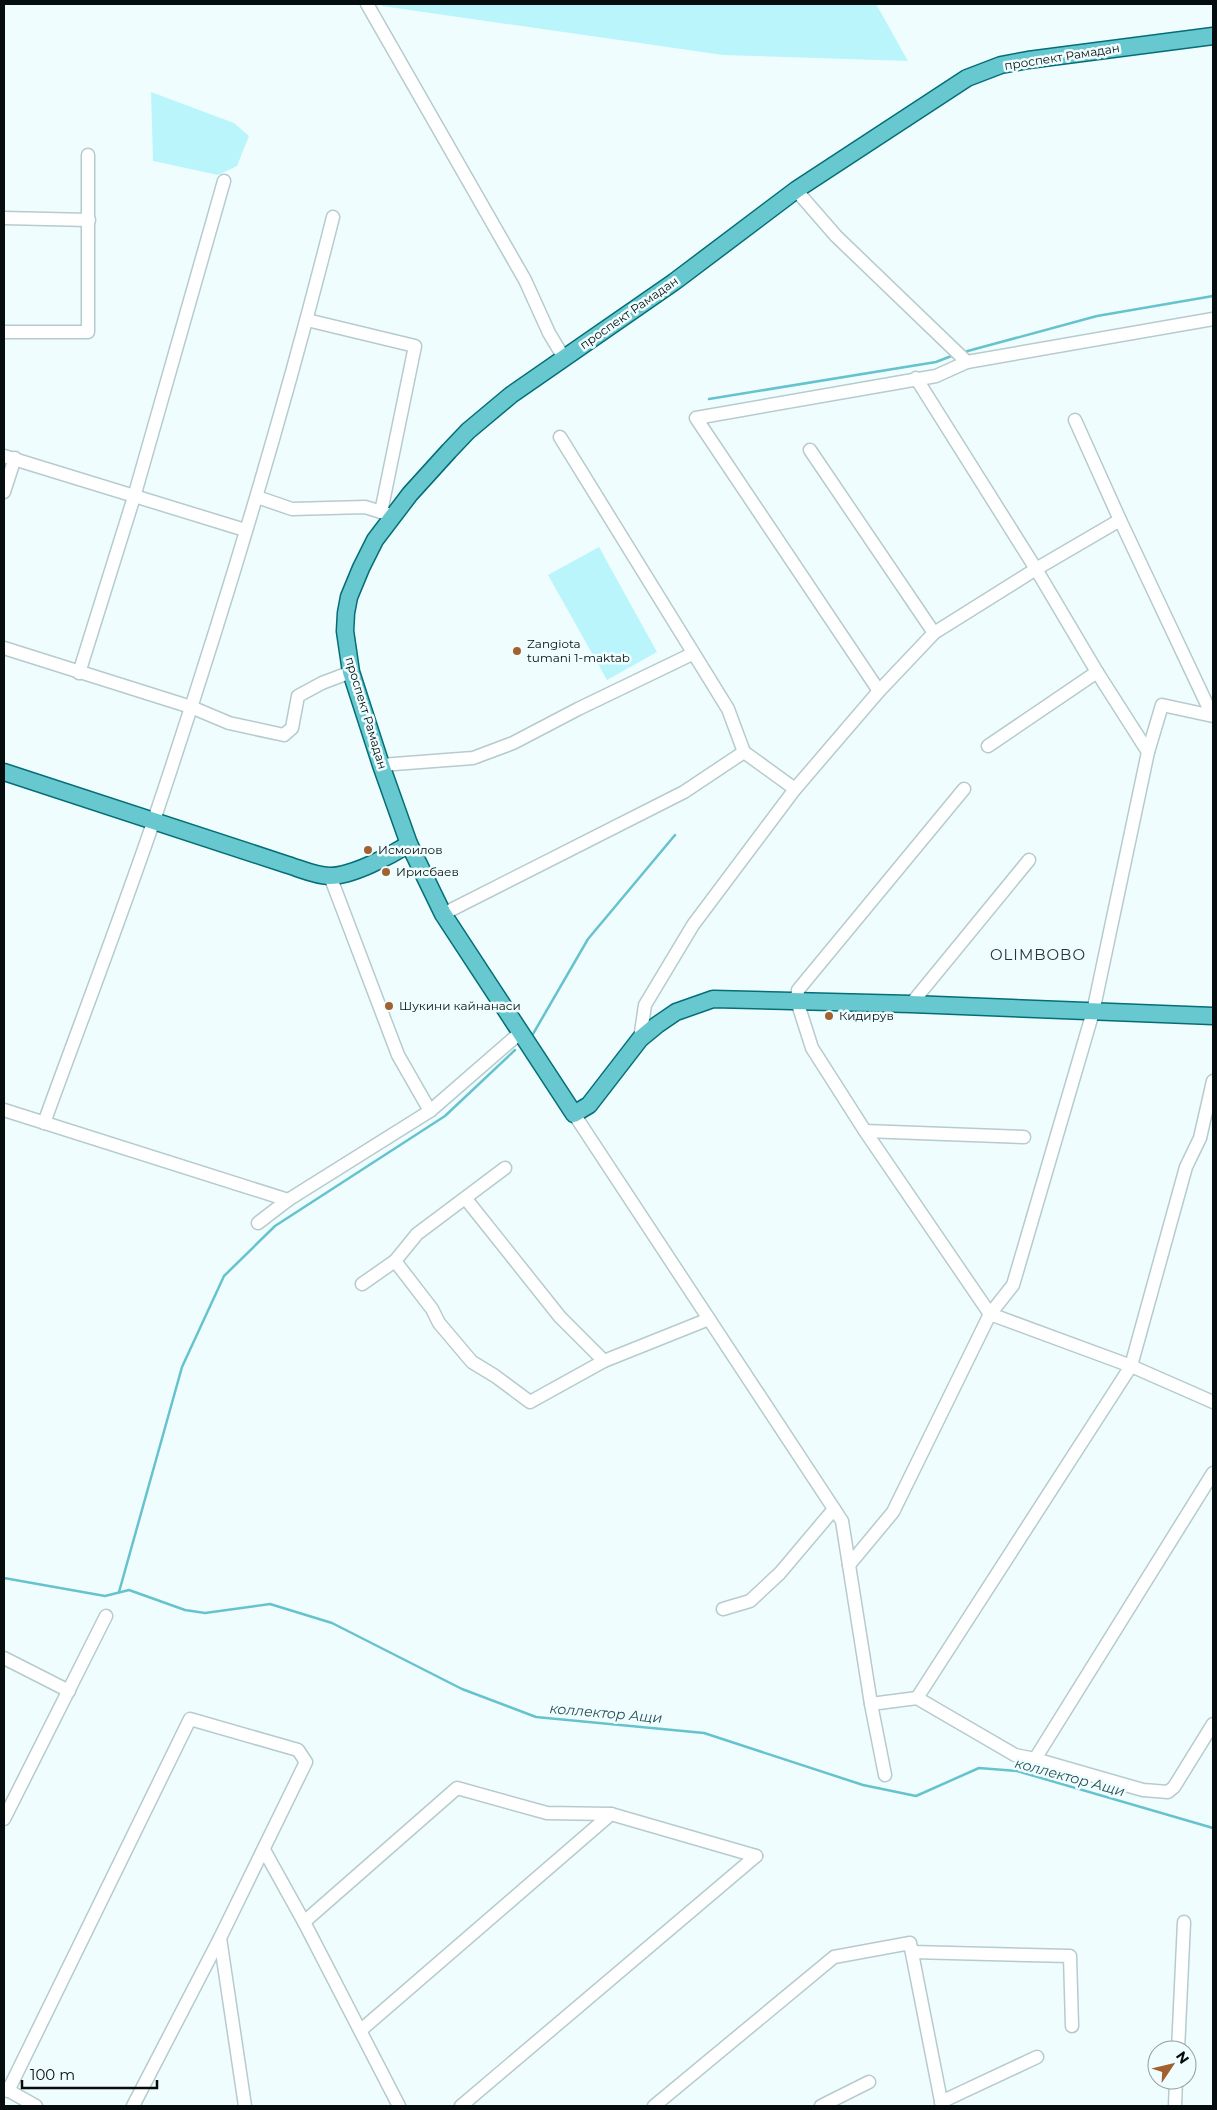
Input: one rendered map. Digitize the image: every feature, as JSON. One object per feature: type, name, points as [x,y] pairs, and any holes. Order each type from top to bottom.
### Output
[{"type":"main road","name":"проспект Рамадан","points":[[574,1114],[443,914],[409,844],[381,765],[352,672],[345,631],[349,597],[387,513],[468,430],[511,395],[674,282],[796,190],[936,97],[983,71],[1001,65],[1046,57],[1213,36]]},
{"type":"main road","points":[[5,776],[154,821],[288,865],[330,876],[373,863],[390,856],[409,844]]},
{"type":"main road","points":[[574,1114],[589,1105],[640,1039],[676,1012],[713,999],[912,1004],[1213,1016]]},
{"type":"street","points":[[367,4],[525,280],[549,333],[564,358]]},
{"type":"street","points":[[4,332],[88,332],[88,155]]},
{"type":"street","points":[[80,673],[134,497],[224,181]]},
{"type":"street","points":[[796,190],[836,236],[965,359]]},
{"type":"street","points":[[44,1123],[154,821],[191,707],[245,530],[257,497],[307,320],[333,217]]},
{"type":"street","points":[[4,218],[89,220]]},
{"type":"street","points":[[879,691],[696,418],[936,376],[965,359],[1213,319]]},
{"type":"street","points":[[257,497],[292,509],[365,507],[387,513],[415,346],[307,320]]},
{"type":"street","points":[[916,378],[1036,569],[1096,672],[1148,752]]},
{"type":"street","points":[[1075,420],[1120,520],[1213,715]]},
{"type":"street","points":[[560,437],[692,654],[728,709],[744,752],[796,789]]},
{"type":"street","points":[[810,450],[934,633]]},
{"type":"street","points":[[4,492],[9,457],[245,530]]},
{"type":"street","points":[[640,1039],[645,1005],[693,925],[796,789],[879,691],[934,633],[1036,569],[1120,520]]},
{"type":"street","points":[[4,648],[191,707],[229,723],[284,735],[292,728],[298,696],[322,683],[352,672]]},
{"type":"street","points":[[381,765],[473,758],[513,743],[692,654]]},
{"type":"street","points":[[988,746],[1096,672]]},
{"type":"street","points":[[849,1565],[892,1512],[990,1314],[1013,1285],[1093,1012],[1148,752],[1162,705],[1213,715]]},
{"type":"street","points":[[443,914],[684,792],[744,752]]},
{"type":"street","points":[[964,789],[798,990],[797,1001],[812,1048],[865,1132],[990,1314],[1131,1366],[1213,1402]]},
{"type":"street","points":[[912,1004],[1029,860]]},
{"type":"street","points":[[330,876],[398,1055],[430,1111]]},
{"type":"street","points":[[258,1223],[288,1200],[430,1111],[521,1032]]},
{"type":"street","points":[[917,1698],[1131,1366],[1186,1166],[1200,1138],[1213,1081]]},
{"type":"street","points":[[4,1110],[288,1200]]},
{"type":"street","points":[[574,1114],[842,1521],[871,1704],[885,1775]]},
{"type":"street","points":[[865,1132],[1024,1137]]},
{"type":"street","points":[[362,1284],[395,1261],[417,1234],[505,1168]]},
{"type":"street","points":[[466,1198],[560,1317],[604,1361]]},
{"type":"street","points":[[395,1261],[432,1309],[439,1323],[472,1362],[495,1376],[530,1402],[604,1361],[709,1319]]},
{"type":"street","points":[[1035,1759],[1213,1472]]},
{"type":"street","points":[[724,1609],[750,1601],[780,1574],[834,1509]]},
{"type":"street","points":[[4,1819],[106,1616]]},
{"type":"street","points":[[4,1658],[69,1690]]},
{"type":"street","points":[[871,1704],[917,1698],[1015,1756],[1035,1759],[1143,1790],[1168,1792],[1174,1787],[1213,1724]]},
{"type":"street","points":[[36,2106],[6,2090],[190,1719],[298,1750],[306,1762],[220,1938],[133,2106]]},
{"type":"street","points":[[304,1922],[457,1788],[547,1813],[611,1814],[756,1856],[461,2106]]},
{"type":"street","points":[[361,2030],[611,1814]]},
{"type":"street","points":[[264,1850],[361,2030],[399,2106]]},
{"type":"street","points":[[1178,2040],[1184,1922]]},
{"type":"street","points":[[220,1938],[245,2106]]},
{"type":"street","points":[[654,2106],[834,1957],[910,1943],[941,2104],[1037,2057]]},
{"type":"street","points":[[912,1952],[1070,1956],[1072,2026]]},
{"type":"street","points":[[821,2106],[869,2082]]},
{"type":"street","points":[[1175,2106],[1176,2090]]},
{"type":"shaded area","points":[[382,4],[876,4],[908,61],[723,55],[382,6]]},
{"type":"shaded area","points":[[151,92],[234,123],[249,136],[237,166],[218,175],[153,161]]},
{"type":"shaded area","points":[[599,547],[657,652],[607,680],[548,575]]},
{"type":"waterway","points":[[964,352],[1097,316],[1213,296]]},
{"type":"waterway","points":[[709,399],[936,362],[954,355]]},
{"type":"waterway","points":[[533,1034],[588,939],[675,835]]},
{"type":"waterway","points":[[119,1592],[182,1367],[224,1276],[275,1226],[445,1116],[515,1050]]},
{"type":"waterway","name":"коллектор Ащи","points":[[4,1578],[105,1596],[129,1590],[185,1610],[205,1613],[270,1604],[332,1623],[462,1689],[536,1717],[704,1733],[863,1785],[916,1796],[979,1768],[1017,1771],[1213,1828]]},
{"type":"place","name":"Zangiota tumani 1-maktab","points":[[517,651]]},
{"type":"place","name":"Исмоилов","points":[[368,850]]},
{"type":"place","name":"Ирисбаев","points":[[386,872]]},
{"type":"place","name":"Шукини кайнанаси","points":[[389,1006]]},
{"type":"place","name":"Кидирув","points":[[829,1016]]},
{"type":"district","name":"OLIMBOBO","points":[[1038,955]]}]
